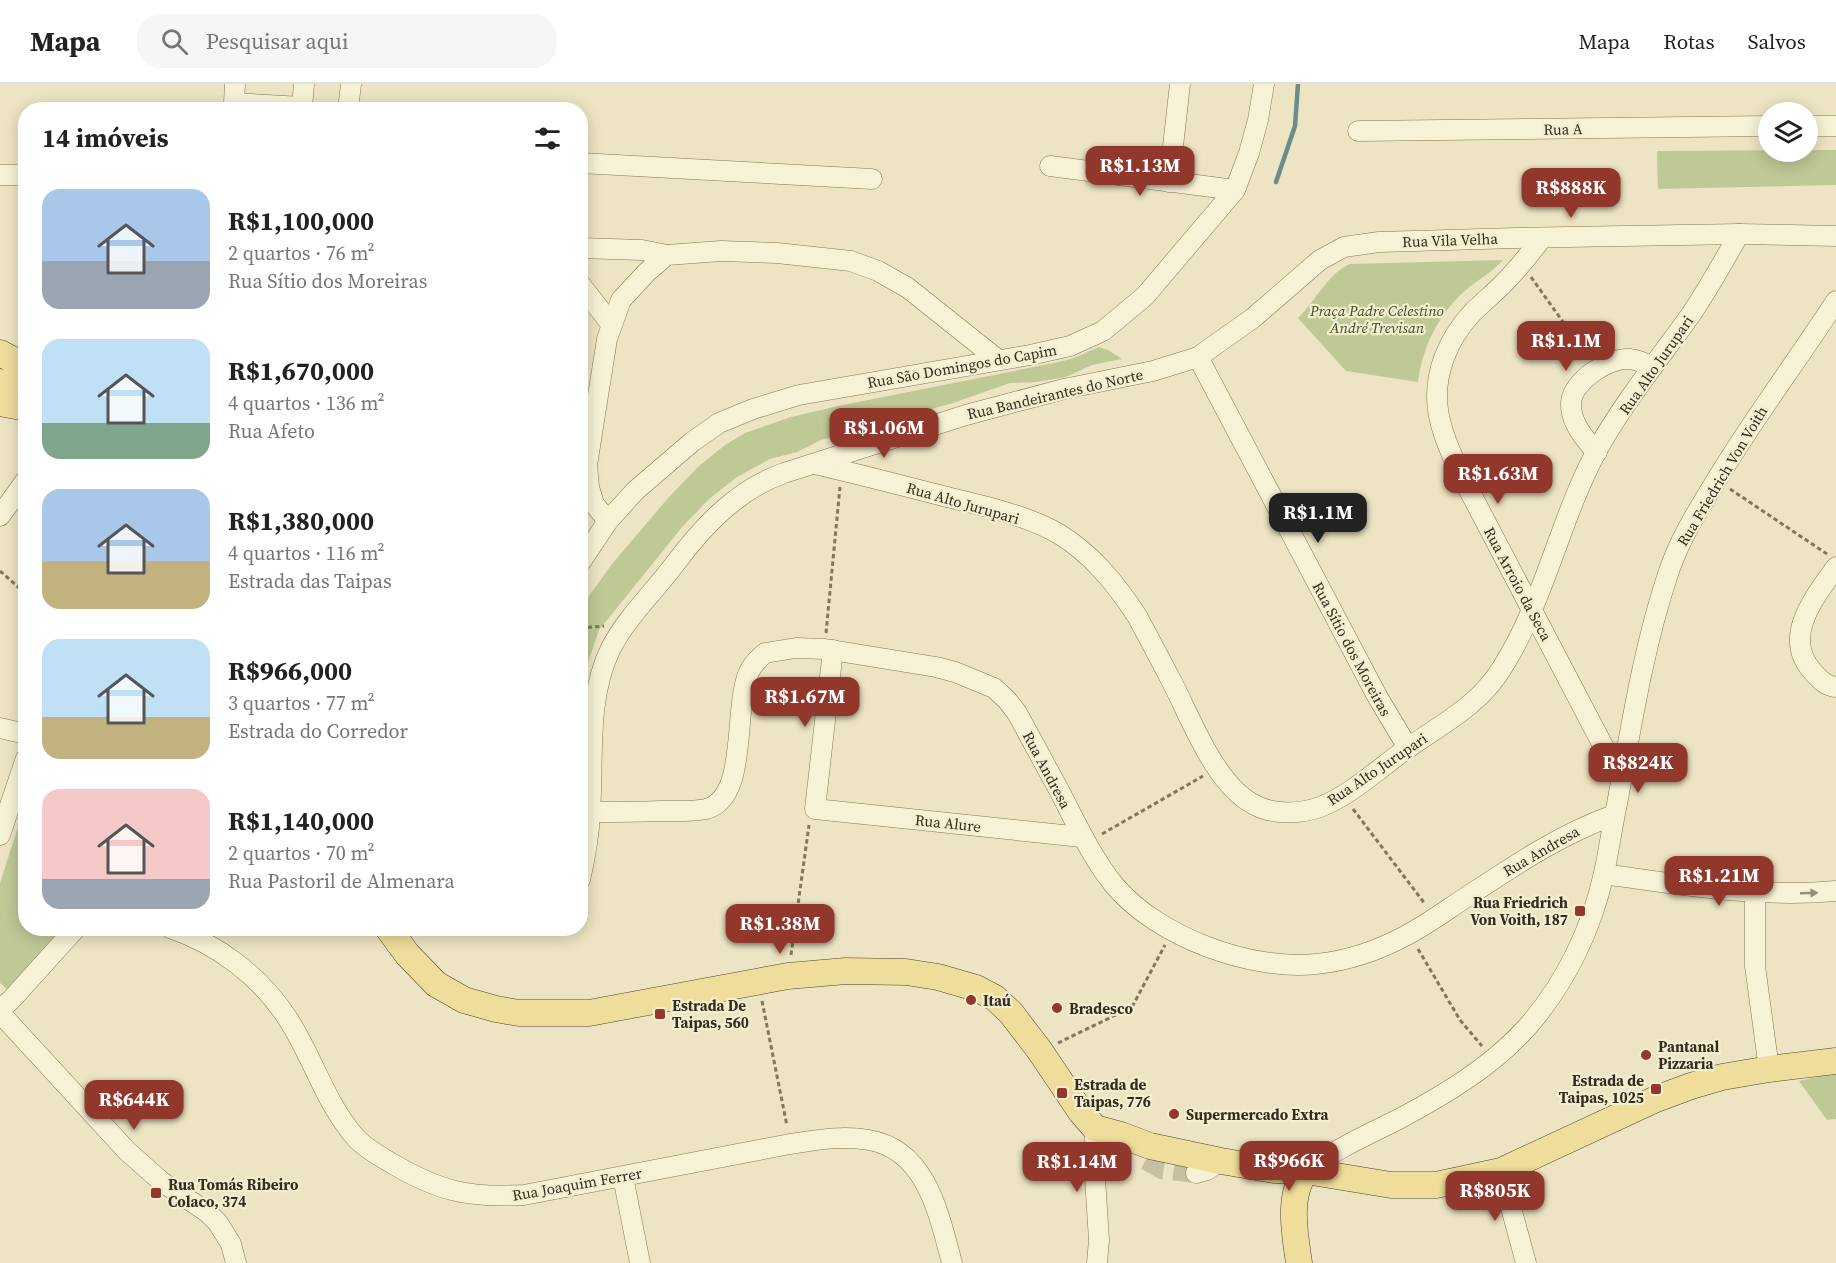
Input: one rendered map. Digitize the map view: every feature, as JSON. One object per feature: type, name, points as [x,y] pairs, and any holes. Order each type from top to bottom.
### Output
[{"type":"main road","points":[[0,353],[18,363]]},
{"type":"main road","points":[[0,382],[18,388]]},
{"type":"main road","points":[[0,403],[18,406]]},
{"type":"main road","points":[[394,936],[407,954],[436,984],[464,1000],[519,1013],[589,1013],[788,976],[846,971],[906,972],[960,982],[995,998],[1011,1013],[1081,1112],[1095,1128],[1135,1146],[1266,1169],[1306,1171],[1391,1185],[1460,1181],[1501,1171],[1674,1092],[1722,1077],[1836,1061]]},
{"type":"main road","points":[[1135,1146],[1161,1135],[1277,1158],[1306,1171]]},
{"type":"main road","points":[[1299,1263],[1295,1230],[1296,1191],[1306,1171]]},
{"type":"street","points":[[234,102],[236,84]]},
{"type":"street","points":[[302,102],[304,84]]},
{"type":"street","points":[[349,102],[351,84]]},
{"type":"street","points":[[1169,182],[1179,84]]},
{"type":"street","name":"Rua São Domingos do Capim","points":[[588,551],[608,521],[635,491],[692,442],[719,423],[753,409],[799,395],[1030,355],[1070,346],[1103,331],[1151,288],[1235,190],[1249,153],[1264,84]]},
{"type":"street","name":"Rua A","points":[[1358,131],[1758,126]]},
{"type":"street","points":[[1818,126],[1836,126]]},
{"type":"street","points":[[588,163],[872,179]]},
{"type":"street","points":[[1050,166],[1235,190]]},
{"type":"street","points":[[0,175],[18,175]]},
{"type":"street","name":"Rua Vila Velha","points":[[1320,260],[1344,247],[1361,244],[1739,234],[1836,236]]},
{"type":"street","name":"Rua Alto Jurupari","points":[[812,464],[978,505],[1026,520],[1059,534],[1078,547],[1097,564],[1124,596],[1137,616],[1218,768],[1230,785],[1256,806],[1274,811],[1306,811],[1322,806],[1342,795],[1454,718],[1491,684],[1502,669],[1532,609],[1568,517],[1597,452],[1652,367],[1713,282],[1739,234]]},
{"type":"street","name":"Rua Arroio da Seca","points":[[1542,238],[1501,286],[1473,312],[1451,341],[1439,372],[1437,397],[1442,426],[1459,471],[1621,780]]},
{"type":"street","points":[[588,248],[642,250],[667,255],[733,251],[777,253],[852,261],[878,271],[908,288],[997,359]]},
{"type":"street","points":[[588,458],[611,324],[621,300],[629,289],[667,255]]},
{"type":"street","name":"Rua Bandeirantes do Norte","points":[[590,812],[594,717],[601,677],[611,649],[626,624],[694,538],[730,502],[766,480],[894,436],[1064,389],[1144,373],[1198,357],[1253,318],[1320,260]]},
{"type":"street","points":[[588,296],[611,324]]},
{"type":"street","name":"Rua Friedrich Von Voith","points":[[1306,1171],[1323,1158],[1434,1099],[1493,1059],[1528,1025],[1565,974],[1590,923],[1604,874],[1651,635],[1668,572],[1691,523],[1716,481],[1758,414],[1836,301]]},
{"type":"street","name":"Rua Sítio dos Moreiras","points":[[1198,357],[1377,696],[1408,748]]},
{"type":"street","points":[[1597,452],[1577,427],[1572,415],[1573,393],[1598,369],[1617,360],[1641,361],[1652,367]]},
{"type":"street","points":[[588,476],[594,504],[608,521]]},
{"type":"street","points":[[0,516],[18,491]]},
{"type":"street","points":[[1836,567],[1808,608],[1799,639],[1801,654],[1810,669],[1828,686],[1836,687]]},
{"type":"street","name":"Rua Andresa","points":[[590,812],[690,811],[708,809],[719,803],[730,789],[736,761],[743,690],[750,670],[765,653],[796,648],[895,659],[945,670],[994,688],[1017,712],[1084,841],[1127,899],[1173,931],[1217,950],[1242,957],[1289,965],[1333,962],[1387,945],[1409,934],[1493,879],[1565,836],[1614,815]]},
{"type":"street","points":[[814,809],[829,650]]},
{"type":"street","points":[[0,728],[18,732]]},
{"type":"street","points":[[0,836],[18,782]]},
{"type":"street","name":"Rua Alure","points":[[814,809],[1084,841]]},
{"type":"street","points":[[588,826],[590,812]]},
{"type":"street","points":[[1604,874],[1755,892],[1836,891]]},
{"type":"street","points":[[1755,892],[1755,966],[1769,1069]]},
{"type":"street","points":[[69,936],[0,1011],[128,1151],[162,1182],[207,1212],[218,1223],[231,1244],[236,1263]]},
{"type":"street","name":"Rua Joaquim Ferrer","points":[[190,936],[206,943],[231,959],[267,992],[289,1020],[339,1114],[358,1139],[380,1157],[408,1173],[445,1189],[461,1194],[489,1197],[524,1195],[790,1144],[850,1138],[875,1142],[897,1151],[921,1175],[930,1191],[952,1263]]},
{"type":"street","points":[[1095,1128],[1094,1163],[1099,1240],[1097,1263]]},
{"type":"street","points":[[1196,1173],[1208,1170],[1221,1161]]},
{"type":"street","points":[[1501,1171],[1526,1263]]},
{"type":"street","points":[[622,1177],[640,1263]]},
{"type":"path","points":[[1524,261],[1530,275],[1598,369]]},
{"type":"path","points":[[829,650],[841,470]]},
{"type":"path","points":[[1716,481],[1836,560]]},
{"type":"path","points":[[0,571],[18,587]]},
{"type":"path","points":[[1084,841],[1218,768]]},
{"type":"path","points":[[1342,795],[1435,918]]},
{"type":"path","points":[[788,976],[809,822],[814,809]]},
{"type":"path","points":[[1040,1051],[1132,1007],[1173,931]]},
{"type":"path","points":[[1409,934],[1460,1020],[1493,1059]]},
{"type":"path","points":[[761,996],[790,1144]]},
{"type":"green space","points":[[1758,150],[1758,162],[1818,162],[1818,150],[1836,150],[1836,185],[1658,189],[1657,151]]},
{"type":"green space","name":"Praça Padre Celestino André Trevisan","points":[[1503,260],[1457,298],[1441,319],[1428,343],[1418,382],[1346,371],[1298,318],[1328,281],[1350,264]]},
{"type":"green space","points":[[1099,347],[1122,359],[1092,365],[1066,377],[1010,383],[953,403],[821,440],[797,452],[770,459],[737,477],[709,499],[683,526],[599,630],[588,662],[588,597],[612,564],[669,497],[699,466],[725,445],[745,433],[791,417],[1074,358]]},
{"type":"green space","points":[[18,827],[18,936],[59,936],[10,992],[0,983],[0,883]]},
{"type":"green space","points":[[1836,1073],[1836,1119],[1827,1120],[1799,1081]]},
{"type":"waterway","points":[[1276,182],[1295,126],[1298,84]]},
{"type":"tunnel","points":[[1146,1160],[1162,1169],[1196,1173]]},
{"type":"place","name":"Rua Friedrich Von Voith, 187","points":[[1580,911]]},
{"type":"place","name":"Itaú","points":[[971,1000]]},
{"type":"place","name":"Bradesco","points":[[1057,1008]]},
{"type":"place","name":"Estrada De Taipas, 560","points":[[660,1014]]},
{"type":"place","name":"Pantanal Pizzaria","points":[[1646,1055]]},
{"type":"place","name":"Estrada de Taipas, 1025","points":[[1656,1089]]},
{"type":"place","name":"Estrada de Taipas, 776","points":[[1062,1093]]},
{"type":"place","name":"Supermercado Extra","points":[[1174,1114]]},
{"type":"place","name":"Rua Tomás Ribeiro Colaco, 374","points":[[156,1193]]}]
